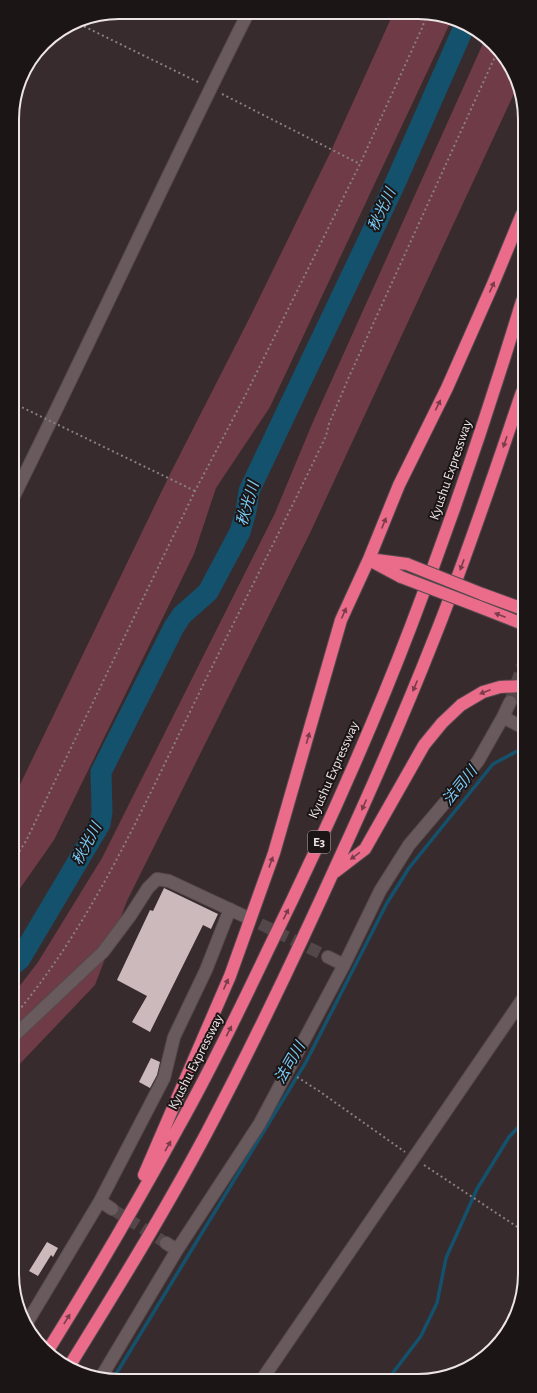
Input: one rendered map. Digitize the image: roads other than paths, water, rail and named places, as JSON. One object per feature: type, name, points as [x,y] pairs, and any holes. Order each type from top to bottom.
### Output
[{"type":"highway","points":[[123,1226],[230,976],[274,853],[341,620],[369,559],[399,485],[447,388],[518,224]]},
{"type":"highway","name":"Kyushu Expressway","points":[[50,1346],[123,1226],[181,1124],[238,1014],[296,893],[354,763],[411,627],[454,509],[500,374],[518,314]]},
{"type":"highway","name":"E3","points":[[72,1362],[146,1239],[206,1133],[261,1026],[333,872],[378,773],[435,637],[480,518],[518,404]]},
{"type":"highway","points":[[369,559],[407,564],[518,607]]},
{"type":"highway","points":[[369,559],[401,577],[518,622]]},
{"type":"highway","points":[[333,872],[366,849],[424,745],[442,723],[460,705],[483,692],[500,687],[518,686]]},
{"type":"street","points":[[19,486],[210,88],[245,19]]},
{"type":"street","points":[[104,1373],[177,1250],[260,1123],[344,965],[380,891],[405,851],[478,761],[510,702]]},
{"type":"street","points":[[503,717],[518,725]]},
{"type":"street","points":[[19,1031],[103,952],[130,916],[148,888],[157,879],[169,881],[244,916]]},
{"type":"street","points":[[30,1319],[100,1201],[164,1078],[174,1037],[206,970],[230,909]]},
{"type":"street","points":[[328,957],[344,965]]},
{"type":"street","points":[[266,1374],[518,1006]]},
{"type":"street","points":[[100,1201],[112,1209]]},
{"type":"street","points":[[166,1243],[177,1250]]},
{"type":"waterway","name":"秋光川","points":[[19,960],[100,824],[102,812],[101,772],[174,627],[182,615],[208,592],[240,532],[246,511],[249,491],[393,188],[463,29]]},
{"type":"waterway","name":"法司川","points":[[116,1374],[306,1062],[387,903],[409,868],[493,764],[518,751]]},
{"type":"waterway","points":[[392,1374],[421,1336],[437,1303],[446,1258],[477,1189],[509,1137],[518,1127]]},
{"type":"tunnel","points":[[510,702],[518,679]]},
{"type":"tunnel","points":[[244,916],[328,957]]},
{"type":"tunnel","points":[[112,1209],[166,1243]]}]
